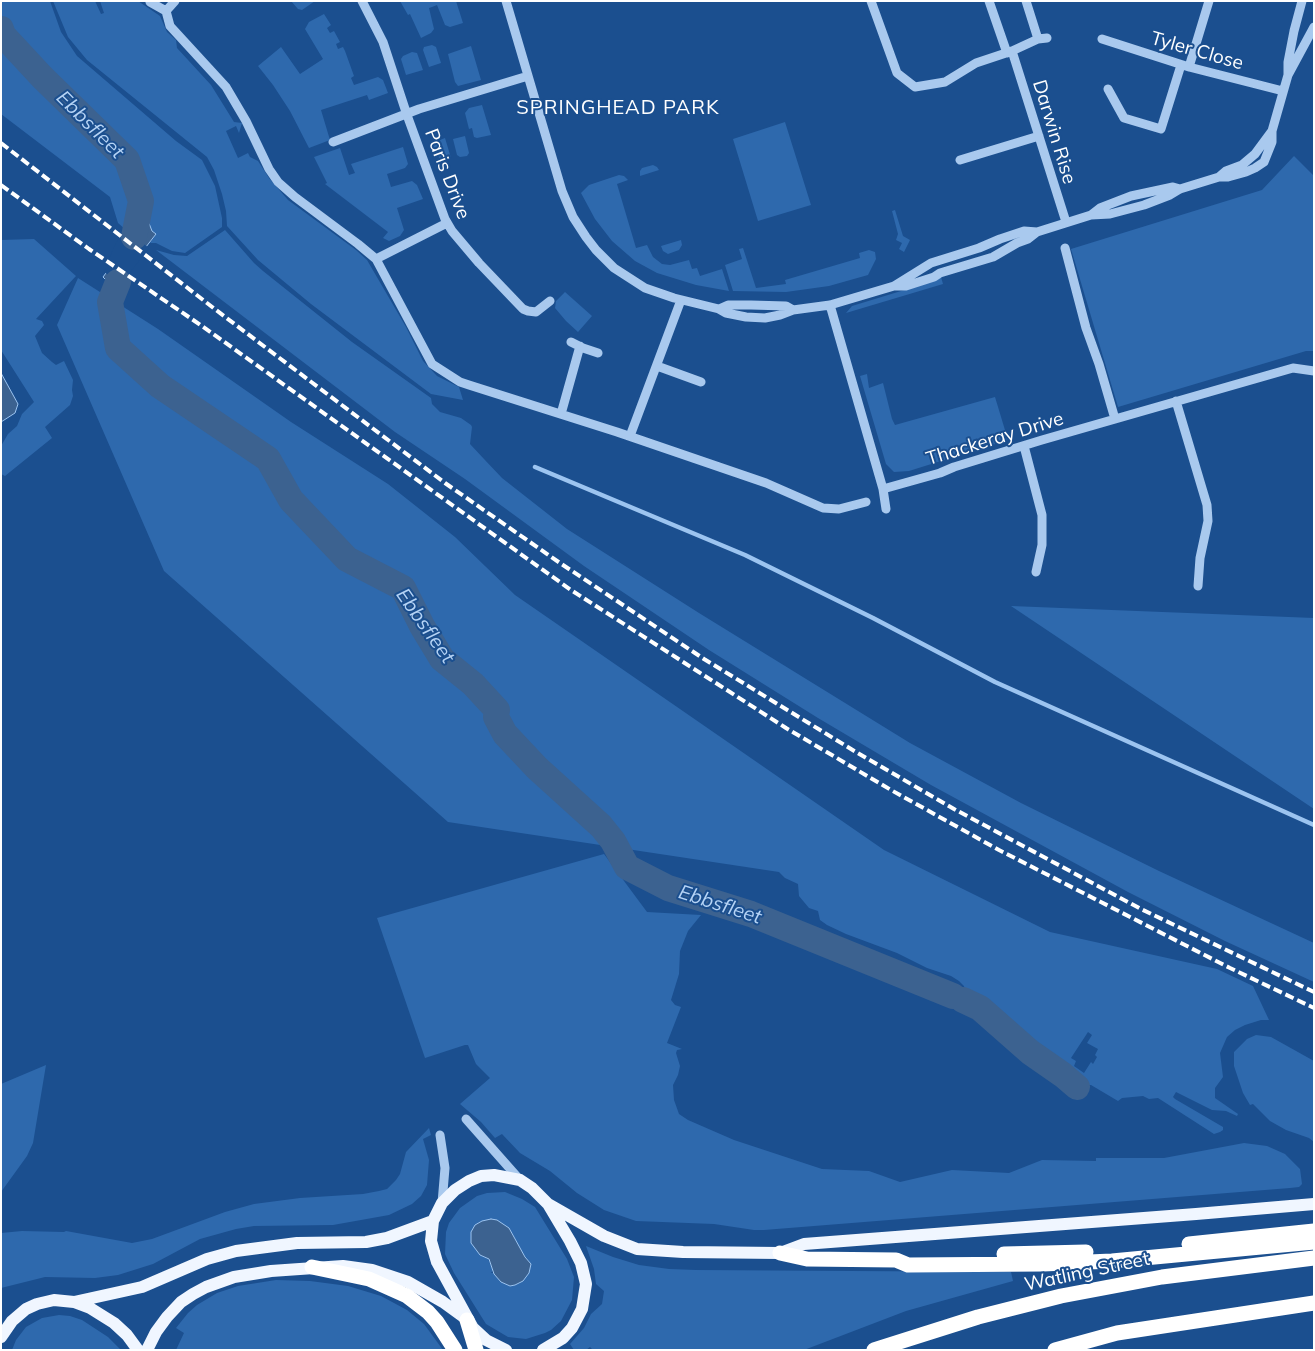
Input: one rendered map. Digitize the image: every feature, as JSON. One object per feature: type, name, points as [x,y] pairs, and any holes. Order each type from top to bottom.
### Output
[{"type":"highway","points":[[780,1253],[807,1260],[896,1260],[908,1256],[1112,1251],[1314,1231]]},
{"type":"highway","points":[[896,1260],[908,1265],[1043,1264],[1112,1261],[1314,1242]]},
{"type":"highway","name":"Watling Street","points":[[874,1350],[978,1317],[1061,1296],[1162,1277],[1314,1258]]},
{"type":"highway","points":[[312,1267],[369,1279],[407,1296],[428,1312],[437,1322],[455,1350]]},
{"type":"highway","points":[[1055,1350],[1117,1332],[1314,1303]]},
{"type":"highway","points":[[467,1320],[476,1350]]},
{"type":"main road","points":[[506,1350],[480,1336],[467,1320],[432,1250],[433,1221],[442,1202],[455,1190],[481,1176],[494,1175],[520,1180],[532,1188],[548,1204],[579,1258],[586,1284],[582,1309],[572,1328],[559,1340],[543,1350]]},
{"type":"main road","points":[[548,1204],[604,1236],[637,1249],[683,1252],[780,1253],[804,1244],[1314,1204]]},
{"type":"main road","points":[[74,1302],[142,1287],[207,1259],[236,1251],[297,1243],[366,1242],[387,1238],[433,1221]]},
{"type":"main road","points":[[147,1350],[156,1332],[181,1302],[206,1287],[234,1277],[312,1267],[343,1266],[372,1270],[408,1282],[443,1302],[467,1320]]},
{"type":"main road","points":[[1,1317],[54,1300],[74,1302],[90,1308],[114,1323],[127,1335],[138,1350]]},
{"type":"main road","points":[[1,1337],[12,1321],[26,1309]]},
{"type":"street","points":[[166,11],[175,1]]},
{"type":"street","name":"Paris Drive","points":[[362,1],[383,42],[407,115],[447,223],[466,249],[523,309],[536,312],[550,301]]},
{"type":"street","points":[[506,1],[569,209],[596,250],[625,276],[645,288],[681,300],[719,309],[726,313],[751,318],[780,315],[793,310],[830,305],[894,286],[931,263],[1018,233],[1037,232]]},
{"type":"street","points":[[871,1],[897,73],[915,87],[945,82],[976,63],[1042,39],[1026,1]]},
{"type":"street","name":"Darwin Rise","points":[[989,1],[1039,136],[1066,222]]},
{"type":"street","points":[[1108,90],[1124,118],[1161,130],[1209,1]]},
{"type":"street","points":[[1288,75],[1292,38],[1302,1]]},
{"type":"street","points":[[150,2],[166,11],[171,27],[202,58],[226,87],[275,178],[295,197],[358,244],[376,260],[432,364],[469,385],[630,436],[766,483],[823,508],[839,509],[866,502]]},
{"type":"street","points":[[894,286],[906,286],[934,277],[940,273],[993,257],[1014,244],[1028,239],[1037,232],[1066,222],[1092,215],[1104,215],[1135,208],[1170,195],[1180,189],[1219,176],[1228,177],[1246,172],[1260,165],[1270,148],[1272,131],[1288,75],[1314,27]]},
{"type":"street","name":"Tyler Close","points":[[1102,39],[1185,66],[1283,91]]},
{"type":"street","points":[[333,142],[419,109],[528,76]]},
{"type":"street","points":[[960,160],[1039,136]]},
{"type":"street","points":[[376,260],[447,223]]},
{"type":"street","points":[[1065,248],[1086,328],[1115,419]]},
{"type":"street","points":[[630,436],[681,300]]},
{"type":"street","points":[[719,309],[728,305],[758,305],[786,306],[793,310]]},
{"type":"street","points":[[830,305],[883,489],[886,508]]},
{"type":"street","points":[[561,414],[576,344],[598,354]]},
{"type":"street","points":[[657,366],[701,382]]},
{"type":"street","name":"Thackeray Drive","points":[[883,489],[1293,368],[1314,371]]},
{"type":"street","points":[[1176,401],[1207,505],[1208,521],[1200,558],[1198,586]]},
{"type":"street","points":[[1024,446],[1042,515],[1042,545],[1036,572]]},
{"type":"street","points":[[466,1119],[520,1180]]},
{"type":"street","points":[[440,1135],[445,1168],[442,1202]]},
{"type":"shaded area","points":[[1,1],[50,1],[61,32],[77,56],[176,141],[202,160],[215,186],[222,218],[222,227],[185,253],[172,251],[156,243],[150,243],[156,234],[152,231],[147,218],[141,216],[126,230],[118,223],[110,197],[1,114]]},
{"type":"shaded area","points":[[53,1],[95,1],[101,14],[104,13],[100,1],[138,1],[160,16],[167,32],[176,40],[177,48],[211,85],[234,122],[242,123],[239,133],[236,126],[226,131],[238,158],[248,153],[250,157],[258,161],[269,178],[288,200],[367,260],[406,327],[423,361],[437,376],[459,387],[463,400],[431,394],[311,304],[258,260],[227,226],[222,194],[214,170],[207,157],[87,60],[68,37]]},
{"type":"shaded area","points":[[291,1],[315,1],[302,10],[298,9]]},
{"type":"shaded area","points":[[400,1],[456,1],[463,23],[450,27],[445,25],[437,5],[429,8],[434,29],[431,33],[421,38],[410,14],[408,15]]},
{"type":"shaded area","points":[[324,14],[331,25],[327,28],[330,33],[334,31],[340,42],[336,44],[338,49],[343,47],[345,51],[354,76],[351,78],[354,85],[378,77],[383,80],[388,93],[369,100],[367,95],[321,110],[330,140],[309,148],[290,111],[258,66],[281,47],[300,74],[323,59],[305,29],[309,22]]},
{"type":"shaded area","points":[[432,45],[436,47],[441,63],[429,67],[423,50],[424,47]]},
{"type":"shaded area","points":[[471,46],[481,80],[458,86],[455,82],[448,54]]},
{"type":"shaded area","points":[[412,52],[417,53],[423,70],[406,75],[401,59]]},
{"type":"shaded area","points":[[482,105],[491,135],[477,138],[474,137],[472,128],[469,129],[465,113],[469,108]]},
{"type":"shaded area","points":[[785,122],[811,205],[758,221],[733,139]]},
{"type":"shaded area","points":[[465,136],[469,153],[467,156],[460,157],[457,155],[453,139]]},
{"type":"shaded area","points":[[445,138],[451,158],[441,162],[432,143]]},
{"type":"shaded area","points":[[403,147],[408,164],[405,168],[387,174],[391,187],[412,181],[417,185],[423,199],[397,208],[404,230],[400,236],[389,241],[383,238],[388,232],[325,184],[327,183],[314,157],[340,148],[349,175],[355,173],[351,164]]},
{"type":"shaded area","points":[[1294,156],[1314,176],[1314,351],[1306,351],[1118,407],[1071,249],[1262,190]]},
{"type":"shaded area","points":[[653,165],[659,170],[640,176],[642,168]]},
{"type":"shaded area","points":[[619,175],[624,176],[628,180],[617,184],[636,248],[647,245],[653,257],[662,264],[670,265],[689,260],[692,269],[697,268],[700,276],[722,269],[729,291],[696,285],[657,273],[635,261],[612,241],[595,219],[581,193],[589,185]]},
{"type":"shaded area","points":[[895,210],[903,236],[910,240],[904,252],[899,249],[902,243],[896,240],[898,234],[892,211]]},
{"type":"shaded area","points":[[141,216],[147,218],[152,231],[156,234],[118,283],[108,290],[104,287],[107,281],[103,277],[126,230],[133,224],[135,218]]},
{"type":"shaded area","points":[[225,230],[263,271],[352,342],[431,398],[432,404],[440,412],[461,418],[471,425],[470,444],[502,478],[567,529],[910,743],[1021,803],[1159,871],[1314,943],[1314,982],[1225,941],[1128,892],[931,785],[709,650],[584,566],[465,479],[395,432],[156,250],[187,256]]},
{"type":"shaded area","points":[[34,239],[76,276],[36,319],[42,321],[44,325],[35,336],[42,353],[52,362],[56,365],[64,361],[73,380],[73,396],[70,405],[45,427],[52,438],[5,476],[1,474],[1,446],[8,434],[17,426],[22,414],[34,402],[1,350],[1,240]]},
{"type":"shaded area","points":[[681,240],[682,245],[679,250],[668,254],[663,251],[661,246]]},
{"type":"shaded area","points":[[743,248],[756,288],[786,284],[785,280],[860,258],[859,253],[869,250],[875,252],[876,259],[868,275],[829,286],[786,292],[733,291],[725,265],[742,259],[739,249]]},
{"type":"shaded area","points":[[941,277],[943,284],[846,313],[852,306],[937,280]]},
{"type":"shaded area","points":[[78,278],[158,329],[291,422],[388,484],[455,537],[515,595],[884,850],[1050,932],[1217,969],[1253,986],[1269,1020],[1261,1020],[1245,1025],[1227,1037],[1220,1053],[1223,1077],[1215,1088],[1215,1098],[1238,1114],[1237,1116],[1226,1111],[1212,1110],[1176,1092],[1173,1097],[1175,1099],[1223,1127],[1223,1130],[1214,1134],[1158,1098],[1149,1099],[1143,1096],[1122,1098],[1118,1101],[1091,1085],[1085,1085],[1078,1093],[1076,1091],[1073,1095],[1066,1090],[1064,1092],[1045,1068],[1057,1055],[1041,1066],[1041,1063],[984,1024],[959,1011],[965,992],[964,986],[959,981],[897,953],[827,925],[820,920],[818,911],[809,908],[799,896],[798,884],[785,878],[779,872],[448,822],[164,571],[57,325]],"holes":[[[1088,1032],[1092,1035],[1087,1043],[1098,1049],[1095,1055],[1097,1057],[1093,1064],[1091,1062],[1084,1073],[1074,1066],[1076,1061],[1071,1058]]]},
{"type":"shaded area","points":[[565,292],[592,316],[578,332],[555,308],[556,301]]},
{"type":"shaded area","points":[[1,373],[18,404],[15,413],[1,422]]},
{"type":"shaded area","points":[[867,374],[869,388],[883,383],[895,425],[995,397],[1008,440],[909,471],[894,472],[886,464],[860,376]]},
{"type":"shaded area","points":[[1011,606],[1314,618],[1314,809]]},
{"type":"shaded area","points":[[604,854],[647,912],[701,915],[688,931],[680,951],[679,974],[671,1000],[675,1005],[681,1007],[667,1043],[682,1049],[677,1050],[676,1053],[680,1066],[673,1085],[674,1100],[679,1114],[688,1120],[734,1140],[822,1169],[869,1171],[900,1182],[952,1170],[1009,1173],[1042,1160],[1096,1161],[1096,1158],[1164,1158],[1244,1143],[1267,1146],[1285,1154],[1300,1169],[1302,1184],[1299,1187],[1290,1188],[764,1230],[714,1224],[636,1221],[604,1210],[577,1193],[550,1171],[520,1153],[502,1134],[495,1138],[481,1122],[460,1104],[490,1078],[476,1064],[468,1045],[425,1058],[377,918]]},
{"type":"shaded area","points":[[1256,1035],[1271,1037],[1314,1061],[1314,1142],[1270,1121],[1253,1104],[1250,1105],[1243,1093],[1234,1066],[1234,1052],[1247,1039]]},
{"type":"shaded area","points":[[46,1065],[33,1143],[27,1156],[1,1192],[1,1084]]},
{"type":"shaded area","points":[[429,1128],[431,1135],[423,1139],[429,1160],[427,1185],[421,1196],[412,1204],[389,1215],[333,1225],[254,1226],[236,1229],[200,1239],[153,1264],[118,1275],[95,1278],[45,1277],[1,1288],[1,1233],[66,1231],[132,1243],[152,1239],[225,1212],[254,1204],[379,1191],[387,1189],[396,1180],[400,1174],[406,1152]]},
{"type":"shaded area","points":[[505,1192],[535,1207],[567,1259],[574,1277],[572,1300],[561,1321],[545,1333],[526,1339],[508,1337],[486,1324],[454,1273],[445,1254],[446,1232],[449,1223],[460,1208],[477,1196],[487,1193]],"holes":[[[485,1220],[512,1233],[521,1251],[531,1264],[529,1273],[520,1283],[512,1286],[501,1282],[494,1273],[491,1273],[493,1270],[488,1259],[475,1249],[478,1223]]]},
{"type":"shaded area","points":[[491,1219],[497,1220],[509,1228],[531,1264],[529,1273],[523,1281],[515,1285],[510,1286],[501,1282],[494,1274],[489,1259],[480,1255],[471,1243],[471,1232],[475,1225]]},
{"type":"shaded area","points":[[586,1246],[639,1265],[669,1269],[1011,1272],[1013,1281],[906,1311],[804,1350],[593,1350],[590,1347],[586,1350],[574,1350],[570,1344],[584,1328],[591,1314],[602,1304],[604,1291],[596,1284],[594,1269]]},
{"type":"shaded area","points":[[276,1280],[310,1281],[348,1286],[381,1296],[407,1310],[424,1324],[443,1350],[176,1350],[184,1333],[176,1328],[197,1305],[217,1293],[238,1286]]},
{"type":"shaded area","points":[[59,1315],[82,1320],[108,1337],[121,1350],[12,1350],[16,1340],[26,1327],[42,1318]]},
{"type":"pier","points":[[124,228],[149,248],[121,284],[104,272]]},
{"type":"waterway","name":"Ebbsfleet","points":[[1,29],[3,35],[42,77],[127,160],[141,201],[134,237]]},
{"type":"waterway","name":"Ebbsfleet","points":[[118,282],[110,302],[118,348],[160,386],[268,459],[291,500],[347,559],[403,588],[422,626],[442,659],[473,684],[497,710],[496,717],[505,734],[537,768],[601,826],[613,841],[627,867],[668,888],[751,914],[953,996]]},
{"type":"waterway","points":[[535,467],[745,555],[873,618],[995,682],[1314,825]]},
{"type":"waterway","name":"Ebbsfleet","points":[[963,1000],[980,1008],[1030,1052],[1077,1087]]},
{"type":"railway","points":[[1,143],[216,310],[445,483],[560,563],[704,659],[856,752],[954,809],[1141,909],[1314,992]]},
{"type":"railway","points":[[1,185],[571,590],[786,728],[891,790],[999,850],[1230,968],[1314,1008]]},
{"type":"district","name":"SPRINGHEAD PARK","points":[[618,108]]}]
